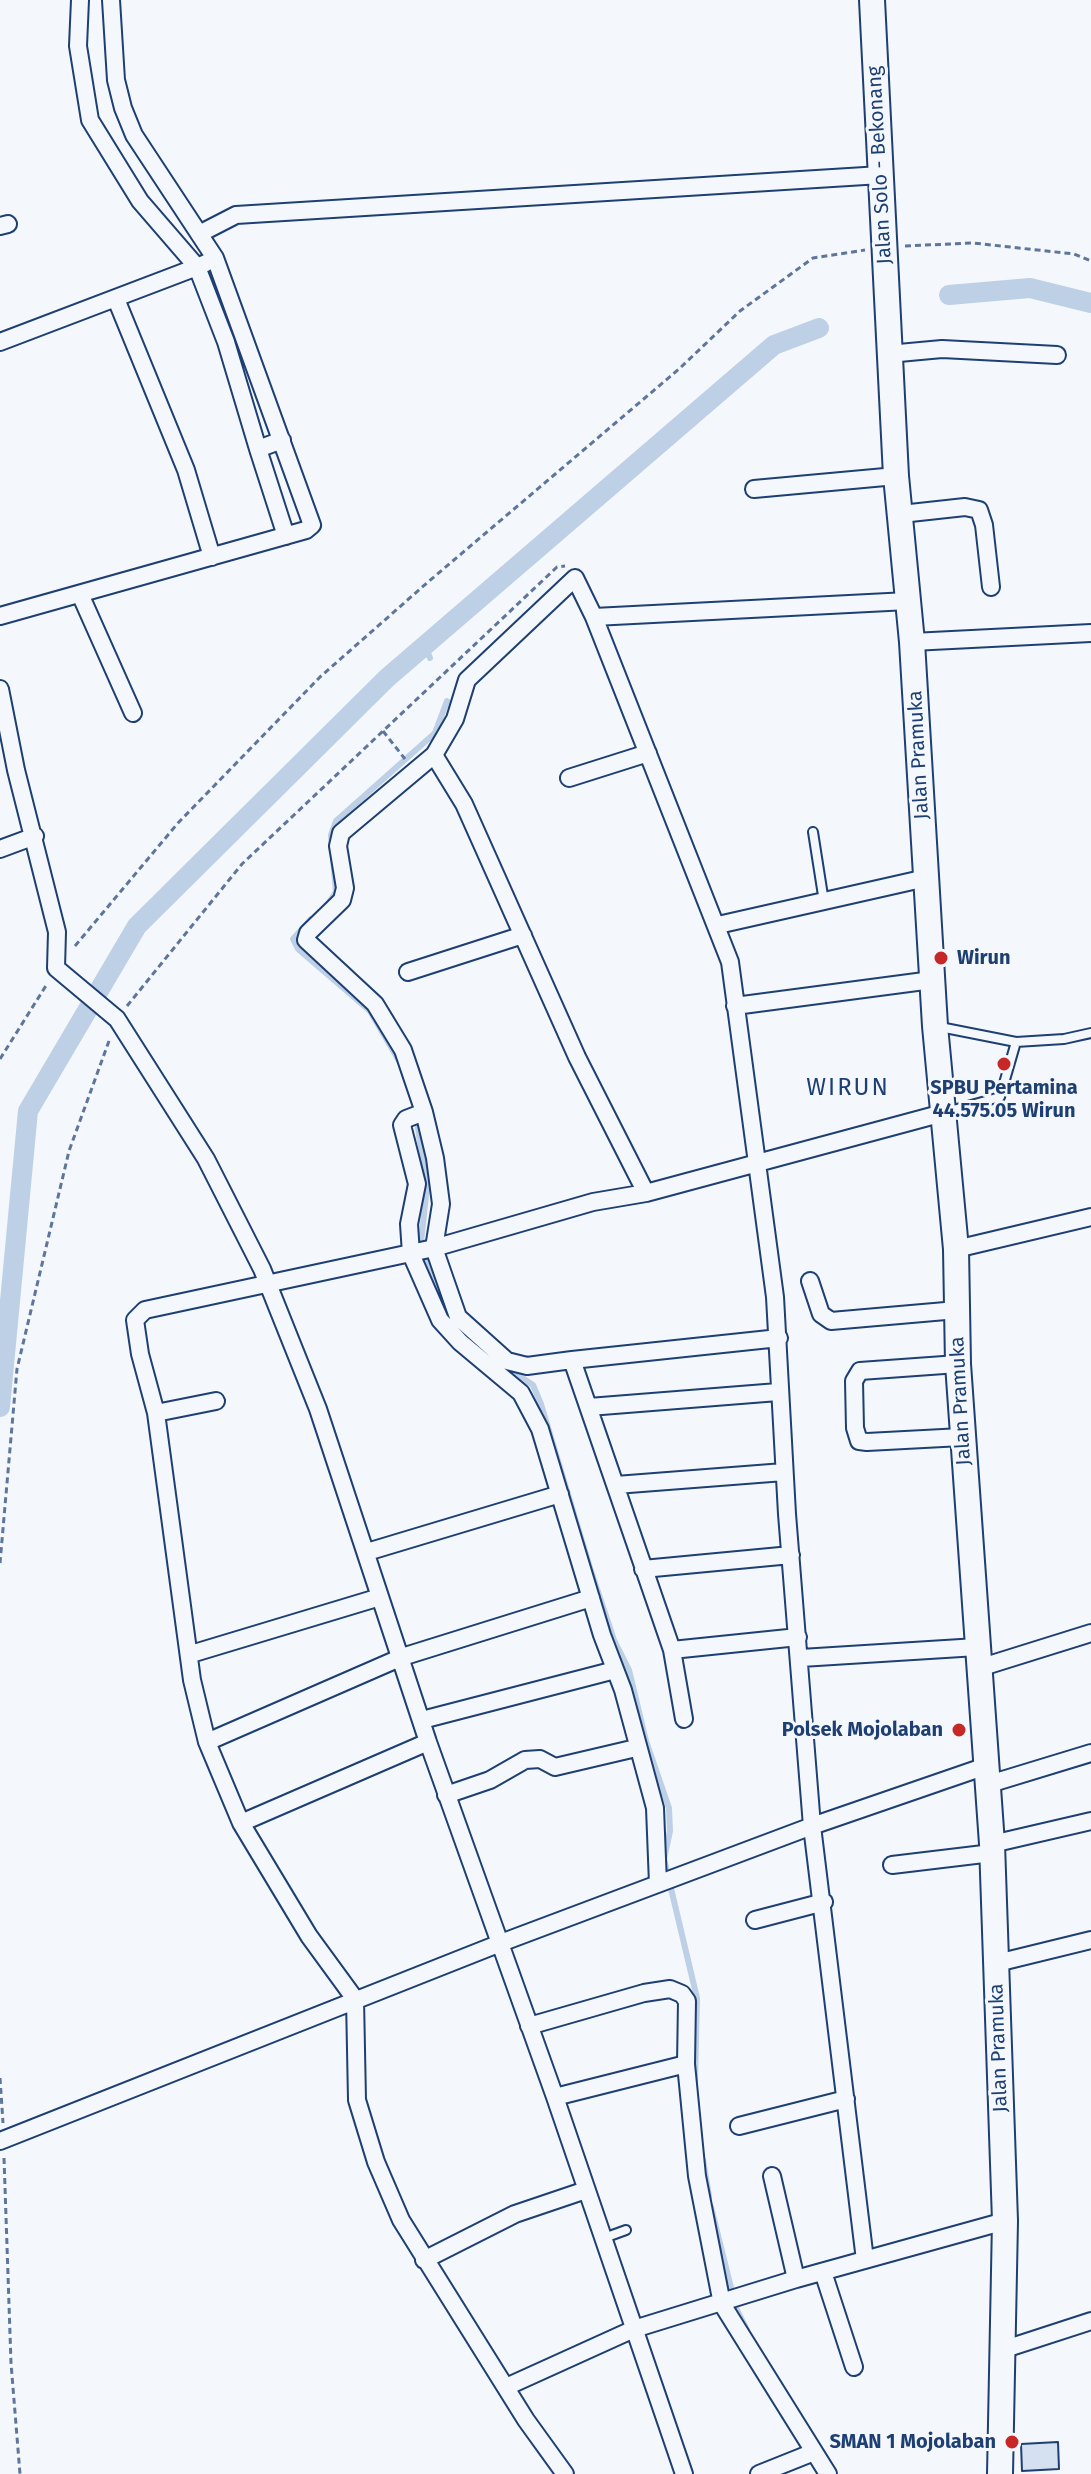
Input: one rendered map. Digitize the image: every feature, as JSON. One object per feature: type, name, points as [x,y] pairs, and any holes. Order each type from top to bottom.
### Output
[{"type":"main road","name":"Jalan Solo - Bekonang","points":[[872,0],[888,342]]},
{"type":"main road","name":"Jalan Pramuka","points":[[888,342],[896,476],[912,642],[935,1026],[956,1249],[962,1437],[992,1849],[1005,2221],[1005,2349],[1000,2474]]},
{"type":"street","points":[[80,0],[78,46],[90,120],[140,201],[206,262],[271,444],[286,536]]},
{"type":"street","points":[[0,616],[286,536],[312,525],[271,444],[226,342],[199,234],[134,135],[123,108],[116,80],[111,0]]},
{"type":"street","points":[[199,234],[236,215],[881,175]]},
{"type":"street","points":[[0,342],[206,262]]},
{"type":"street","points":[[116,299],[186,470],[212,557]]},
{"type":"street","points":[[888,342],[942,349],[1057,355]]},
{"type":"street","points":[[754,489],[896,476]]},
{"type":"street","points":[[901,514],[965,507],[979,510],[984,525],[991,587]]},
{"type":"street","points":[[664,1881],[655,1808],[615,1670],[530,1407],[521,1393],[460,1342],[440,1320],[422,1251],[441,1204],[403,1050],[383,1013],[306,940],[308,933],[342,900],[344,868],[338,846],[341,833],[434,755],[455,719],[467,680],[575,578],[594,617],[718,925],[730,962],[779,1338],[778,1392],[812,1826],[824,1902],[865,2260]]},
{"type":"street","points":[[80,594],[133,713]]},
{"type":"street","points":[[594,617],[908,601]]},
{"type":"street","points":[[912,642],[1091,633]]},
{"type":"street","points":[[0,689],[16,770],[57,932],[63,973],[114,1015],[206,1159],[269,1286],[318,1409],[446,1795],[555,2097],[684,2474]]},
{"type":"street","points":[[569,778],[648,753]]},
{"type":"street","points":[[434,755],[464,804],[577,1057],[646,1193]]},
{"type":"street","points":[[0,849],[35,836]]},
{"type":"street","points":[[718,925],[926,878]]},
{"type":"street","points":[[408,972],[523,935]]},
{"type":"street","points":[[735,1006],[932,980]]},
{"type":"street","points":[[565,2474],[401,2220],[376,2162],[357,2100],[355,1999],[309,1936],[241,1823],[207,1742],[192,1680],[191,1654],[156,1413],[140,1354],[135,1320],[138,1313],[422,1251],[593,1202],[646,1193],[943,1113]]},
{"type":"street","points":[[418,1114],[402,1125],[417,1184],[409,1224],[458,1317],[507,1361],[527,1366],[779,1338]]},
{"type":"street","points":[[956,1249],[1091,1217]]},
{"type":"street","points":[[810,1281],[821,1314],[831,1321],[957,1310]]},
{"type":"street","points":[[572,1360],[672,1650],[684,1719]]},
{"type":"street","points":[[958,1364],[860,1371],[854,1381],[855,1428],[859,1441],[867,1442],[962,1437]]},
{"type":"street","points":[[589,1407],[778,1392]]},
{"type":"street","points":[[156,1413],[216,1401]]},
{"type":"street","points":[[616,1485],[784,1472]]},
{"type":"street","points":[[367,1552],[560,1494]]},
{"type":"street","points":[[643,1569],[791,1555]]},
{"type":"street","points":[[191,1654],[380,1597]]},
{"type":"street","points":[[207,1742],[402,1657],[591,1598]]},
{"type":"street","points":[[801,1658],[978,1658],[1091,1633]]},
{"type":"street","points":[[672,1650],[798,1637]]},
{"type":"street","points":[[422,1720],[615,1670]]},
{"type":"street","points":[[241,1823],[428,1742]]},
{"type":"street","points":[[446,1795],[490,1780],[525,1760],[540,1759],[555,1767],[636,1748]]},
{"type":"street","points":[[2,2141],[355,1999],[812,1826],[986,1776],[1091,1753]]},
{"type":"street","points":[[892,1865],[992,1849],[1091,1821]]},
{"type":"street","points":[[755,1920],[824,1902]]},
{"type":"street","points":[[997,1963],[1091,1940]]},
{"type":"street","points":[[529,2026],[644,1993],[670,1989],[682,1994],[687,2001],[686,2064],[697,2176],[731,2301],[828,2474]]},
{"type":"street","points":[[555,2097],[686,2064]]},
{"type":"street","points":[[739,2126],[846,2099]]},
{"type":"street","points":[[772,2176],[796,2279]]},
{"type":"street","points":[[424,2260],[515,2214],[586,2190]]},
{"type":"street","points":[[506,2387],[634,2329],[796,2279],[1005,2221]]},
{"type":"street","points":[[823,2272],[854,2367]]},
{"type":"street","points":[[1005,2349],[1091,2321]]},
{"type":"street","points":[[759,2474],[814,2452]]},
{"type":"lane","points":[[813,832],[824,903]]},
{"type":"lane","points":[[935,1026],[1016,1042],[1064,1039],[1091,1033]]},
{"type":"lane","points":[[943,1113],[1000,1097],[1016,1042]]},
{"type":"lane","points":[[604,2238],[626,2230]]},
{"type":"path","points":[[0,1059],[178,823],[320,677],[761,295],[813,258],[884,247],[973,243],[1074,254],[1091,261]]},
{"type":"path","points":[[0,1563],[17,1369],[69,1151],[114,1015],[242,864],[557,567],[563,564],[575,578]]},
{"type":"path","points":[[383,731],[399,750]]},
{"type":"path","points":[[0,2078],[11,2363],[20,2474]]},
{"type":"building","points":[[1058,2442],[1059,2469],[1022,2471],[1021,2444]]},
{"type":"waterway","points":[[949,295],[1030,288],[1091,303]]},
{"type":"waterway","points":[[0,1407],[28,1111],[137,926],[387,678],[774,345],[819,328]]},
{"type":"waterway","points":[[425,646],[430,658]]},
{"type":"waterway","points":[[328,904],[336,892],[331,835],[336,821],[435,733],[447,701]]},
{"type":"waterway","points":[[311,919],[293,939],[298,949],[370,1011],[398,1059]]},
{"type":"waterway","points":[[416,1115],[427,1187],[421,1242],[424,1259],[455,1324]]},
{"type":"waterway","points":[[503,1365],[533,1385],[541,1404],[591,1571],[614,1640],[629,1670],[646,1741],[669,1808],[670,1831],[664,1859],[697,1998],[695,2081]]},
{"type":"waterway","points":[[703,2160],[709,2196]]},
{"type":"waterway","points":[[711,2207],[736,2308],[747,2330]]},
{"type":"place","name":"Wirun","points":[[941,958]]},
{"type":"place","name":"SPBU Pertamina 44.575.05 Wirun","points":[[1004,1064]]},
{"type":"place","name":"Polsek Mojolaban","points":[[959,1730]]},
{"type":"place","name":"SMAN 1 Mojolaban","points":[[1012,2442]]},
{"type":"district","name":"WIRUN","points":[[848,1088]]}]
